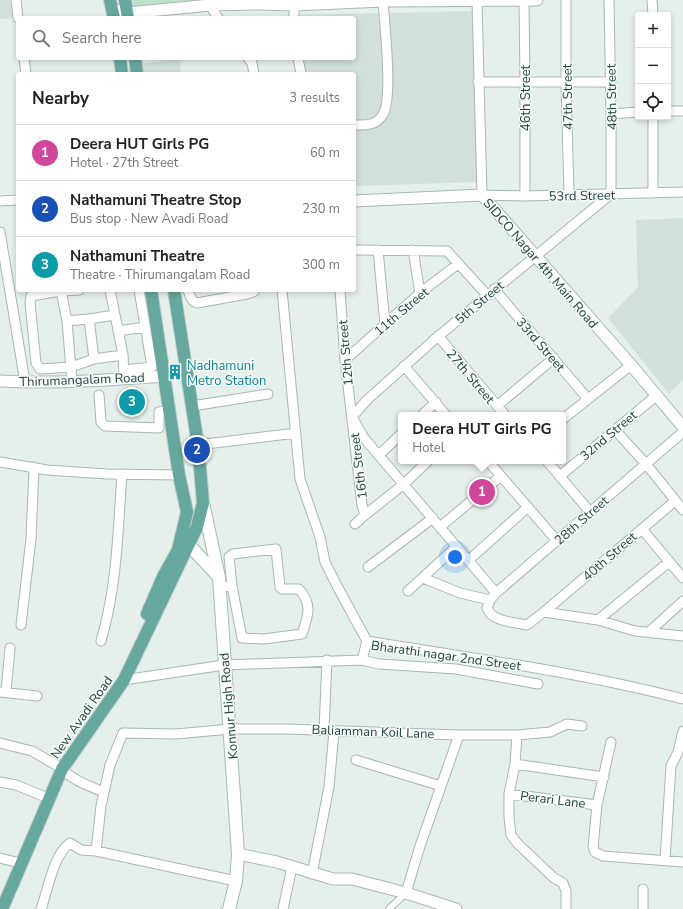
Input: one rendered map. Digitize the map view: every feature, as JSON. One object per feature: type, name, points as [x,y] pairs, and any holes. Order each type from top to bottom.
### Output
[{"type":"main road","points":[[125,0],[128,15]]},
{"type":"main road","points":[[120,60],[122,72]]},
{"type":"main road","points":[[135,60],[137,72]]},
{"type":"main road","name":"New Avadi Road","points":[[2,909],[59,767],[124,680],[180,563],[184,542],[187,510],[179,475],[151,292]]},
{"type":"main road","name":"New Avadi Road","points":[[0,898],[43,796],[59,767],[117,678],[163,577],[178,550],[197,527],[202,508],[198,445],[174,292]]},
{"type":"main road","points":[[187,510],[202,508]]},
{"type":"main road","name":"Konnur High Road","points":[[202,508],[219,582],[224,665],[230,729],[238,854],[236,881],[229,909]]},
{"type":"main road","points":[[184,542],[219,582]]},
{"type":"street","points":[[16,0],[18,16]]},
{"type":"street","points":[[112,9],[128,15],[210,5],[257,2],[294,5],[308,2],[536,0]]},
{"type":"street","name":"47th Street","points":[[566,0],[566,82],[569,194]]},
{"type":"street","name":"48th Street","points":[[609,0],[611,194]]},
{"type":"street","points":[[652,0],[652,12]]},
{"type":"street","points":[[356,126],[371,125],[383,116],[387,99],[387,64],[383,1]]},
{"type":"street","points":[[482,195],[478,82],[484,1]]},
{"type":"street","name":"46th Street","points":[[524,1],[525,196]]},
{"type":"street","points":[[210,5],[217,16]]},
{"type":"street","points":[[294,5],[294,16]]},
{"type":"street","points":[[24,60],[26,72]]},
{"type":"street","points":[[250,60],[252,63],[254,72]]},
{"type":"street","points":[[298,60],[301,72]]},
{"type":"street","points":[[478,82],[611,82]]},
{"type":"street","points":[[671,111],[683,111]]},
{"type":"street","points":[[611,114],[635,112]]},
{"type":"street","points":[[653,120],[653,193]]},
{"type":"street","name":"53rd Street","points":[[482,195],[525,196],[683,192]]},
{"type":"street","name":"5th Street","points":[[352,417],[367,400],[438,336],[486,295],[611,194]]},
{"type":"street","name":"SIDCO Nagar 4th Main Road","points":[[356,202],[482,195],[657,395],[683,427]]},
{"type":"street","points":[[0,201],[16,200]]},
{"type":"street","points":[[0,232],[25,382]]},
{"type":"street","points":[[356,250],[447,251],[486,295]]},
{"type":"street","points":[[378,250],[385,324]]},
{"type":"street","points":[[413,250],[420,293]]},
{"type":"street","name":"11th Street","points":[[345,360],[420,293],[458,264]]},
{"type":"street","name":"33rd Street","points":[[494,289],[588,399]]},
{"type":"street","points":[[55,292],[31,296],[30,303],[36,363],[40,369],[71,367],[94,359],[123,355]]},
{"type":"street","points":[[61,292],[67,321],[72,381]]},
{"type":"street","points":[[110,292],[123,355],[124,374],[152,367],[139,292]]},
{"type":"street","points":[[188,292],[193,302],[197,303],[253,292]]},
{"type":"street","points":[[282,292],[300,479],[320,537],[325,562],[366,641]]},
{"type":"street","name":"12th Street","points":[[340,292],[345,360],[352,417]]},
{"type":"street","points":[[67,321],[115,315]]},
{"type":"street","points":[[89,319],[94,359]]},
{"type":"street","points":[[118,331],[145,327]]},
{"type":"street","name":"27th Street","points":[[438,336],[502,412]]},
{"type":"street","points":[[497,406],[554,358]]},
{"type":"street","points":[[566,417],[631,365]]},
{"type":"street","points":[[404,366],[444,412]]},
{"type":"street","name":"Thirumangalam Road","points":[[0,381],[72,381],[124,374],[165,376]]},
{"type":"street","points":[[192,406],[268,394]]},
{"type":"street","points":[[99,395],[101,422],[105,426],[159,428],[159,412],[169,410]]},
{"type":"street","name":"32nd Street","points":[[560,476],[657,395]]},
{"type":"street","points":[[425,412],[436,402]]},
{"type":"street","points":[[352,417],[364,438],[469,560],[493,596]]},
{"type":"street","name":"16th Street","points":[[352,417],[362,505],[365,515]]},
{"type":"street","points":[[615,430],[646,464],[683,510]]},
{"type":"street","name":"28th Street","points":[[493,596],[683,432]]},
{"type":"street","points":[[198,445],[296,433]]},
{"type":"street","points":[[379,455],[398,437]]},
{"type":"street","points":[[0,462],[62,471],[179,475]]},
{"type":"street","points":[[355,524],[404,484],[425,464]]},
{"type":"street","points":[[491,464],[557,541]]},
{"type":"street","points":[[550,464],[590,512]]},
{"type":"street","points":[[21,625],[31,539],[34,467]]},
{"type":"street","points":[[101,641],[108,616],[115,572],[122,474]]},
{"type":"street","points":[[440,527],[501,476]]},
{"type":"street","name":"40th Street","points":[[493,596],[487,608],[488,612],[493,617],[527,625],[675,501]]},
{"type":"street","points":[[469,560],[528,507]]},
{"type":"street","points":[[368,568],[432,518]]},
{"type":"street","points":[[642,529],[683,578]]},
{"type":"street","points":[[408,591],[457,546]]},
{"type":"street","points":[[276,549],[280,587],[282,589],[299,589],[306,597],[308,615],[302,634],[264,639],[242,638],[232,586],[229,557],[232,554],[276,549]]},
{"type":"street","points":[[598,620],[669,562]]},
{"type":"street","points":[[423,578],[460,593],[493,596]]},
{"type":"street","points":[[219,582],[232,586]]},
{"type":"street","points":[[649,632],[683,601]]},
{"type":"street","points":[[544,612],[598,620],[634,631],[683,636]]},
{"type":"street","name":"Bharathi nagar 2nd Street","points":[[124,680],[224,665],[327,660],[362,660],[366,641],[554,671],[643,689],[683,699]]},
{"type":"street","points":[[10,648],[3,692],[37,696]]},
{"type":"street","points":[[470,671],[471,657]]},
{"type":"street","points":[[324,730],[327,660]]},
{"type":"street","points":[[362,660],[379,664],[456,669],[538,684]]},
{"type":"street","name":"Baliamman Koil Lane","points":[[104,792],[110,765],[123,733],[176,734],[230,729],[287,729],[459,735],[516,735],[550,732],[567,724],[582,726]]},
{"type":"street","points":[[312,874],[329,787],[334,731]]},
{"type":"street","points":[[665,860],[671,766],[678,752],[683,731]]},
{"type":"street","points":[[389,909],[406,893],[420,846],[459,735]]},
{"type":"street","points":[[516,735],[514,764],[509,794],[511,835],[517,843],[554,878],[563,883],[566,891],[566,909]]},
{"type":"street","points":[[611,742],[597,804],[593,847],[596,852],[603,856],[683,862]]},
{"type":"street","points":[[0,743],[32,751],[59,767],[69,777],[104,792],[96,851]]},
{"type":"street","points":[[356,760],[441,786]]},
{"type":"street","points":[[514,764],[604,777]]},
{"type":"street","points":[[0,782],[16,785],[43,796]]},
{"type":"street","name":"Perari Lane","points":[[509,794],[597,804]]},
{"type":"street","points":[[41,909],[55,864],[66,846],[70,843],[81,850],[96,851],[236,881]]},
{"type":"street","points":[[238,854],[292,867],[333,880],[352,879],[406,893],[456,909]]},
{"type":"street","points":[[0,858],[16,862]]},
{"type":"street","points":[[282,909],[292,867]]},
{"type":"street","points":[[643,890],[643,909]]},
{"type":"shaded area","points":[[0,0],[14,0],[15,18],[0,19]]},
{"type":"shaded area","points":[[473,11],[479,182],[356,186],[356,72],[305,72],[302,60],[356,60],[356,16],[295,15]]},
{"type":"shaded area","points":[[167,60],[180,60],[181,72],[142,72],[141,64]]},
{"type":"shaded area","points":[[683,218],[683,379],[669,394],[608,318],[638,287],[636,220]]},
{"type":"green space","points":[[132,0],[199,0],[133,6]]},
{"type":"place","name":"Nadhamuni Metro Station","points":[[175,372]]},
{"type":"place","name":"Nathamuni Theatre","points":[[132,402]]},
{"type":"place","name":"Nathamuni Theatre Stop","points":[[197,450]]},
{"type":"place","name":"Deera HUT Girls PG","points":[[482,492]]}]
